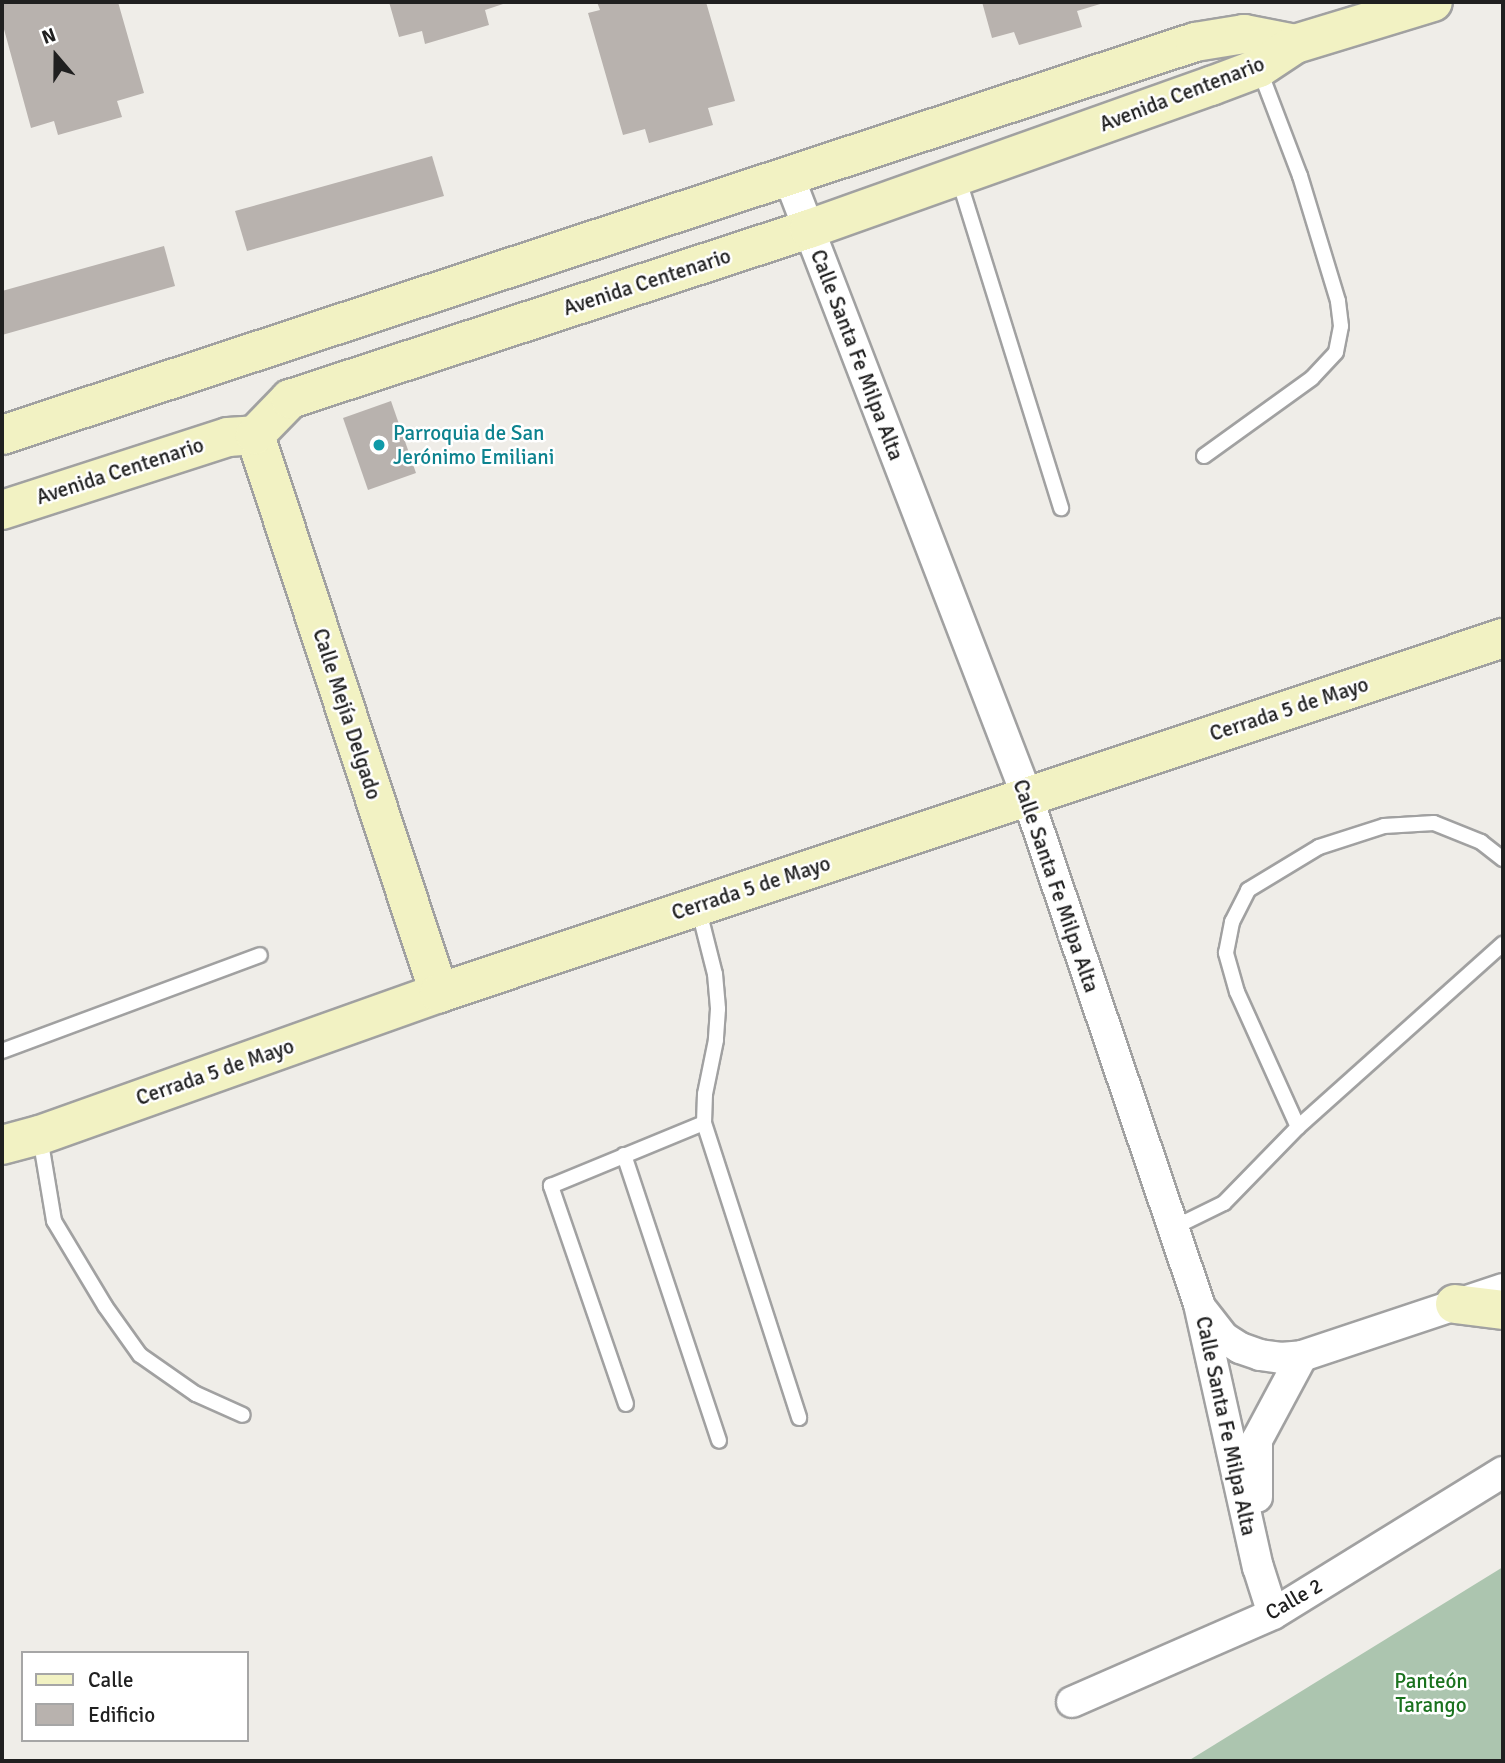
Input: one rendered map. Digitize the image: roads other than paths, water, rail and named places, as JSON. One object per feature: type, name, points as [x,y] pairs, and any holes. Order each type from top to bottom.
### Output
[{"type":"main road","name":"Avenida Centenario","points":[[2,510],[228,436],[256,435],[290,399],[809,229],[957,176],[1251,51],[1295,44],[1432,2]]},
{"type":"main road","name":"Avenida Centenario","points":[[2,435],[1195,42],[1251,51]]},
{"type":"main road","name":"Calle Mejía Delgado","points":[[256,435],[439,993]]},
{"type":"main road","name":"Cerrada 5 de Mayo","points":[[2,1145],[40,1135],[439,993],[1503,638]]},
{"type":"main road","points":[[2,1170],[40,1135]]},
{"type":"main road","points":[[1455,1304],[1503,1310]]},
{"type":"street","name":"Calle Santa Fe Milpa Alta","points":[[788,174],[1027,796],[1171,1228],[1199,1304],[1258,1567],[1273,1614]]},
{"type":"street","points":[[1199,1304],[1216,1330],[1240,1348],[1260,1356],[1302,1356],[1503,1289]]},
{"type":"street","points":[[1258,1567],[1255,1459],[1257,1440],[1302,1356]]},
{"type":"street","name":"Calle 2","points":[[1072,1702],[1273,1614],[1503,1472]]},
{"type":"lane","points":[[1204,456],[1312,378],[1336,352],[1341,326],[1338,301],[1300,176],[1251,51]]},
{"type":"lane","points":[[957,176],[1062,509]]},
{"type":"lane","points":[[1298,1127],[1237,992],[1226,953],[1231,922],[1248,890],[1319,847],[1384,826],[1434,823],[1481,842],[1503,859]]},
{"type":"lane","points":[[698,906],[715,974],[718,1009],[716,1040],[705,1094],[704,1123],[799,1418]]},
{"type":"lane","points":[[1171,1228],[1224,1202],[1298,1127],[1503,944]]},
{"type":"lane","points":[[2,1051],[260,955]]},
{"type":"lane","points":[[626,1404],[551,1186],[704,1123]]},
{"type":"lane","points":[[40,1135],[54,1221],[105,1306],[140,1355],[196,1394],[243,1415]]},
{"type":"lane","points":[[624,1155],[719,1441]]},
{"type":"place","name":"Parroquia de San Jerónimo Emiliani","points":[[379,445]]},
{"type":"park label","name":"Panteón Tarango","points":[[1431,1693]]}]
